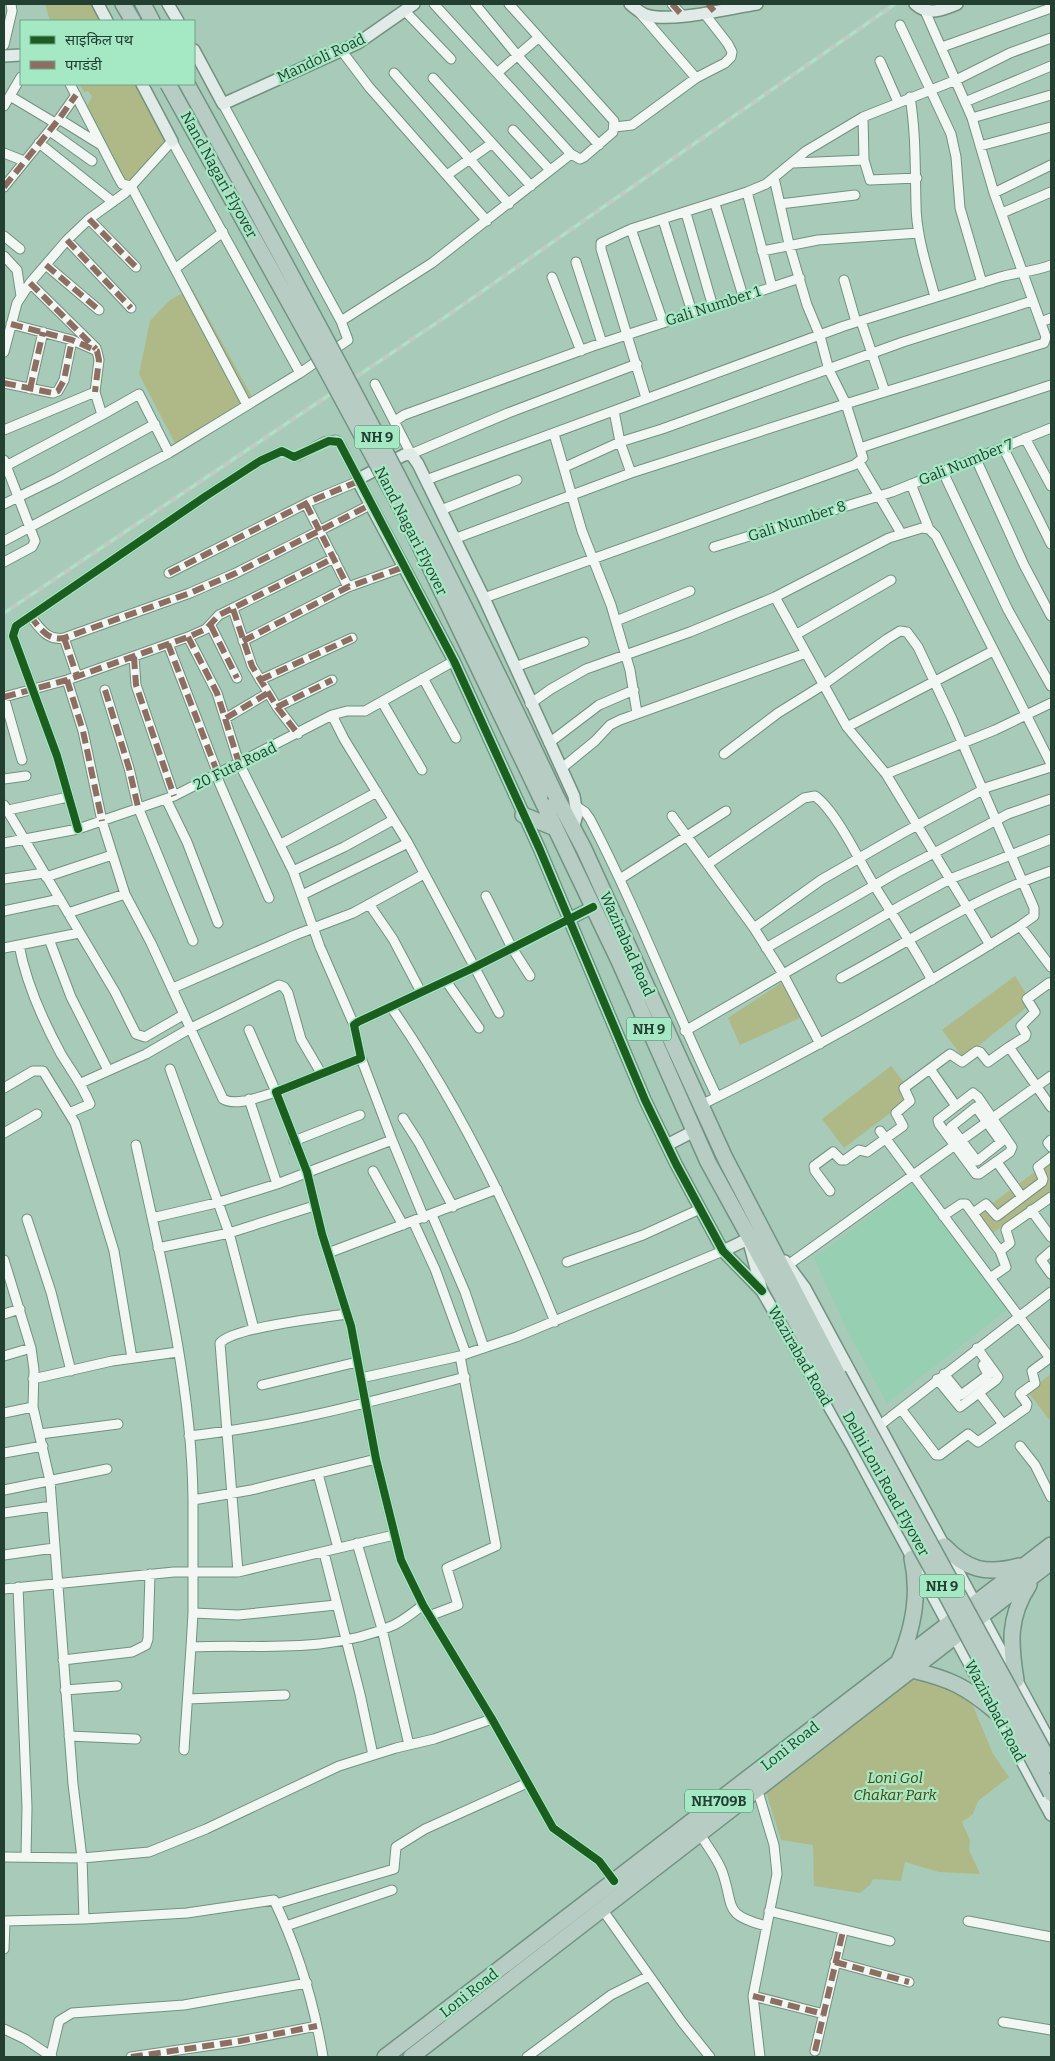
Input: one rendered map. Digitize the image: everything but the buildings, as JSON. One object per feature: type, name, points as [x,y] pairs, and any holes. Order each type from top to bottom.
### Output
[{"type":"highway","points":[[143,4],[151,20]]},
{"type":"highway","name":"Nand Nagari Flyover","points":[[169,85],[326,367],[407,519],[555,828]]},
{"type":"highway","name":"Nand Nagari Flyover","points":[[188,85],[439,553],[493,660],[556,796],[573,828]]},
{"type":"highway","points":[[523,815],[555,828]]},
{"type":"highway","name":"Wazirabad Road","points":[[555,828],[708,1162],[751,1231]]},
{"type":"highway","name":"Wazirabad Road","points":[[573,828],[701,1105],[751,1231]]},
{"type":"highway","name":"Delhi Loni Road Flyover","points":[[751,1231],[783,1277],[1051,1765]]},
{"type":"highway","name":"Delhi Loni Road Flyover","points":[[783,1277],[948,1598],[1051,1793]]},
{"type":"highway","name":"Loni Road","points":[[951,1631],[983,1617],[1032,1568],[1051,1545]]},
{"type":"highway","points":[[944,1546],[959,1561],[980,1570],[1000,1571],[1032,1568],[1012,1624],[1010,1648],[1016,1680]]},
{"type":"highway","points":[[912,1558],[917,1578],[915,1615],[905,1666],[945,1678],[969,1690],[994,1711]]},
{"type":"highway","name":"Loni Road","points":[[385,2057],[614,1881],[755,1782],[951,1631],[974,1604],[1032,1568],[1051,1562]]},
{"type":"highway","name":"Loni Road","points":[[410,2057],[700,1834],[755,1782]]},
{"type":"street","points":[[4,45],[11,4]]},
{"type":"street","points":[[98,4],[106,20]]},
{"type":"street","points":[[168,4],[177,20]]},
{"type":"street","points":[[434,4],[571,154],[580,159],[613,132],[614,121],[509,4]]},
{"type":"street","points":[[475,4],[517,55],[599,145]]},
{"type":"street","points":[[672,4],[682,15]]},
{"type":"street","points":[[634,7],[652,16],[682,15],[708,9],[757,4]]},
{"type":"street","points":[[454,539],[632,473],[846,404],[1041,345],[1046,340],[994,193],[972,118],[925,11],[916,4]]},
{"type":"street","points":[[925,11],[938,10],[957,4]]},
{"type":"street","points":[[409,7],[451,59]]},
{"type":"street","name":"Mandoli Road","points":[[224,104],[358,43],[409,7]]},
{"type":"street","points":[[634,7],[696,78]]},
{"type":"street","points":[[942,47],[1051,8]]},
{"type":"street","points":[[615,126],[632,125],[696,78],[725,63],[731,57],[732,52],[708,9]]},
{"type":"street","points":[[900,25],[951,134],[956,157],[960,208],[982,283]]},
{"type":"street","points":[[497,73],[538,38]]},
{"type":"street","points":[[646,398],[601,249],[601,243],[631,229],[747,192],[774,178],[806,151],[834,132],[863,117],[929,89],[956,80],[1010,53],[1051,38]]},
{"type":"street","points":[[341,50],[369,87],[487,221]]},
{"type":"street","points":[[4,541],[169,453],[346,343],[348,336],[341,321],[195,52]]},
{"type":"street","points":[[4,56],[20,55]]},
{"type":"street","points":[[880,61],[898,102]]},
{"type":"street","points":[[965,102],[1051,66]]},
{"type":"street","points":[[394,72],[509,204]]},
{"type":"street","points":[[433,78],[531,186]]},
{"type":"street","points":[[4,106],[20,80]]},
{"type":"street","points":[[71,85],[122,184],[131,186],[176,268],[247,406]]},
{"type":"street","points":[[143,85],[300,373]]},
{"type":"street","points":[[4,187],[7,178],[55,124],[76,95]]},
{"type":"street","points":[[972,118],[1051,95]]},
{"type":"street","points":[[10,96],[55,124],[101,145]]},
{"type":"street","points":[[910,97],[915,122],[916,204],[919,232],[935,297]]},
{"type":"street","points":[[863,117],[864,160],[870,180],[917,178]]},
{"type":"street","points":[[55,124],[92,161]]},
{"type":"street","points":[[980,146],[1051,127]]},
{"type":"street","points":[[513,130],[550,170]]},
{"type":"street","points":[[4,352],[21,296],[30,283],[67,240],[89,219],[131,186],[172,141]]},
{"type":"street","points":[[39,143],[113,202]]},
{"type":"street","points":[[447,175],[491,144]]},
{"type":"street","points":[[4,153],[24,161]]},
{"type":"street","points":[[341,321],[432,263],[571,154]]},
{"type":"street","points":[[793,163],[864,160]]},
{"type":"street","points":[[994,193],[1051,165]]},
{"type":"street","points":[[484,598],[859,462],[862,458],[846,404],[829,370],[820,336],[807,304],[789,244],[774,178]]},
{"type":"street","name":"Gali Number 1","points":[[394,421],[404,415],[581,350],[772,287],[747,192]]},
{"type":"street","points":[[1002,213],[1051,192]]},
{"type":"street","points":[[780,204],[855,195]]},
{"type":"street","points":[[714,204],[743,296]]},
{"type":"street","points":[[686,213],[713,307]]},
{"type":"street","points":[[89,219],[136,267]]},
{"type":"street","points":[[663,220],[692,312]]},
{"type":"street","points":[[631,229],[663,322]]},
{"type":"street","points":[[176,268],[223,232]]},
{"type":"street","points":[[762,251],[789,244],[818,240],[919,232]]},
{"type":"street","points":[[4,236],[20,249]]},
{"type":"street","points":[[67,240],[131,308]]},
{"type":"street","points":[[4,256],[17,270],[21,296]]},
{"type":"street","points":[[576,262],[602,344]]},
{"type":"street","points":[[426,480],[858,322],[982,283],[1021,272],[1035,272],[1051,265]]},
{"type":"street","points":[[46,266],[99,310]]},
{"type":"street","points":[[552,277],[581,350]]},
{"type":"street","points":[[772,287],[800,278]]},
{"type":"street","points":[[844,280],[858,322],[886,392]]},
{"type":"street","points":[[30,283],[90,341],[100,355],[95,392],[102,415]]},
{"type":"street","points":[[565,467],[620,442],[872,354],[1032,301]]},
{"type":"street","points":[[1041,322],[1051,318]]},
{"type":"street","points":[[11,324],[72,340],[97,351]]},
{"type":"street","points":[[30,389],[43,332]]},
{"type":"street","points":[[4,383],[53,393],[62,388],[72,340]]},
{"type":"street","points":[[169,573],[306,504],[359,481],[362,477],[404,455],[411,454],[508,413],[637,364]]},
{"type":"street","points":[[375,384],[426,480],[484,598],[530,704],[562,768],[576,806],[573,828]]},
{"type":"street","points":[[860,448],[1051,385]]},
{"type":"street","points":[[4,430],[95,392]]},
{"type":"street","points":[[4,562],[34,544],[30,527],[4,464],[102,415],[139,394],[169,453]]},
{"type":"street","points":[[614,411],[620,442],[632,473]]},
{"type":"street","points":[[4,504],[57,478],[155,424]]},
{"type":"street","name":"Gali Number 7","points":[[880,496],[1051,428]]},
{"type":"street","points":[[554,434],[572,496],[616,621],[634,690],[637,713]]},
{"type":"street","points":[[1025,438],[1051,486]]},
{"type":"street","points":[[4,637],[30,616],[199,501],[276,453],[282,451],[294,457],[324,442],[336,440],[341,445],[370,504],[454,661],[667,1145],[724,1251],[762,1291]]},
{"type":"street","points":[[1003,447],[1051,544]]},
{"type":"street","points":[[976,459],[1024,565],[1051,616]]},
{"type":"street","points":[[859,462],[901,534]]},
{"type":"street","points":[[943,472],[1008,610],[1051,686]]},
{"type":"street","points":[[441,510],[516,480]]},
{"type":"street","points":[[754,928],[821,880],[917,825],[981,791],[1051,765],[936,536],[929,529],[911,484]]},
{"type":"street","name":"Gali Number 8","points":[[714,548],[880,496]]},
{"type":"street","points":[[306,504],[348,587]]},
{"type":"street","points":[[30,616],[52,639],[64,638],[190,593],[320,531],[370,504]]},
{"type":"street","points":[[530,704],[551,689],[586,669],[626,656],[775,597],[889,538],[922,528],[929,529]]},
{"type":"street","points":[[22,760],[4,697],[67,680],[188,637],[211,626],[215,618],[334,558]]},
{"type":"street","points":[[243,641],[348,587],[404,567]]},
{"type":"street","points":[[797,634],[891,580]]},
{"type":"street","points":[[616,621],[690,592]]},
{"type":"street","points":[[775,597],[847,726],[886,774],[990,945]]},
{"type":"street","points":[[233,609],[243,641],[260,680],[277,707],[298,734]]},
{"type":"street","points":[[211,626],[238,678]]},
{"type":"street","points":[[13,631],[13,636],[33,690],[78,829]]},
{"type":"street","points":[[701,1105],[820,1044],[932,980],[1034,916],[1034,908],[961,743],[918,647],[908,632],[904,631],[888,639],[823,685],[778,713],[724,754]]},
{"type":"street","points":[[188,637],[226,718],[239,763],[293,871],[313,928],[354,1025],[362,1058],[392,1140],[465,1292],[484,1348]]},
{"type":"street","points":[[64,638],[77,676]]},
{"type":"street","points":[[260,680],[352,638]]},
{"type":"street","points":[[515,667],[584,642]]},
{"type":"street","points":[[168,644],[217,774],[269,898]]},
{"type":"street","points":[[847,726],[933,680],[993,651]]},
{"type":"street","points":[[562,768],[595,741],[610,725],[637,713],[806,653]]},
{"type":"street","points":[[134,656],[136,685],[170,797],[218,923]]},
{"type":"street","name":"20 Futa Road","points":[[4,843],[78,829],[170,797],[298,734],[332,715],[347,710],[365,711],[454,661]]},
{"type":"street","points":[[423,678],[456,738]]},
{"type":"street","points":[[67,680],[83,731],[102,821],[125,894],[173,988],[183,1015],[223,1099],[232,1102],[276,1092],[362,1058]]},
{"type":"street","points":[[277,707],[332,680]]},
{"type":"street","points":[[104,690],[129,768],[138,807],[193,941]]},
{"type":"street","points":[[549,743],[599,705],[634,690]]},
{"type":"street","points":[[226,718],[268,693]]},
{"type":"street","points":[[382,702],[422,770]]},
{"type":"street","points":[[886,774],[1027,715],[1051,703]]},
{"type":"street","points":[[332,715],[344,740],[408,843],[473,968],[499,1013]]},
{"type":"street","points":[[4,779],[26,776]]},
{"type":"street","points":[[280,844],[377,792]]},
{"type":"street","points":[[708,864],[804,798],[815,796],[825,807],[892,911],[932,980]]},
{"type":"street","points":[[68,797],[5,809],[115,992],[136,1034],[145,1037],[183,1015]]},
{"type":"street","points":[[766,948],[874,885],[995,821],[1051,799]]},
{"type":"street","points":[[576,806],[585,812],[590,819],[620,879],[685,1030],[717,1097]]},
{"type":"street","points":[[620,879],[726,811]]},
{"type":"street","points":[[672,816],[754,928],[783,974],[820,1044]]},
{"type":"street","points":[[293,871],[344,847],[393,820]]},
{"type":"street","points":[[685,1030],[950,879],[1051,839]]},
{"type":"street","points":[[302,895],[408,843]]},
{"type":"street","points":[[4,879],[45,875],[112,855]]},
{"type":"street","points":[[841,978],[967,908],[1022,882],[1051,871]]},
{"type":"street","points":[[173,988],[352,913],[424,874]]},
{"type":"street","points":[[68,913],[125,894]]},
{"type":"street","points":[[486,896],[512,948],[530,976]]},
{"type":"street","points":[[4,912],[60,899]]},
{"type":"street","points":[[369,904],[393,939],[421,992]]},
{"type":"street","points":[[354,1025],[372,1014],[391,1008],[592,907]]},
{"type":"street","points":[[1020,926],[1051,967]]},
{"type":"street","points":[[4,948],[79,933]]},
{"type":"street","points":[[49,939],[71,997],[108,1070]]},
{"type":"street","points":[[19,945],[28,984],[47,1026],[73,1073],[81,1083],[90,1104],[69,1113]]},
{"type":"street","points":[[446,980],[479,1028]]},
{"type":"street","points":[[830,1191],[814,1171],[814,1166],[833,1152],[841,1160],[845,1160],[859,1150],[867,1152],[882,1135],[903,1126],[896,1113],[910,1102],[904,1088],[950,1054],[962,1062],[980,1052],[988,1062],[1025,1037],[1026,1034],[1021,1026],[1035,1012],[1027,999],[1049,983],[1051,985]]},
{"type":"street","points":[[81,1083],[146,1054],[190,1029],[279,985],[284,987],[288,993],[301,1040],[322,1073]]},
{"type":"street","points":[[391,1008],[446,1092],[497,1189],[529,1257],[554,1322]]},
{"type":"street","points":[[249,1030],[276,1092],[307,1172],[314,1206],[346,1314],[361,1378],[364,1404],[376,1458],[401,1560],[423,1606],[492,1719],[553,1828],[600,1861],[614,1881]]},
{"type":"street","points":[[1009,1047],[1051,1107]]},
{"type":"street","points":[[4,1088],[32,1071],[38,1069],[43,1071],[74,1123],[114,1251],[132,1358]]},
{"type":"street","points":[[170,1069],[216,1203],[229,1233],[254,1330]]},
{"type":"street","points":[[930,1069],[956,1106]]},
{"type":"street","points":[[783,1277],[913,1175],[1051,1076]]},
{"type":"street","points":[[973,1093],[975,1094],[1001,1142],[978,1160],[975,1160],[938,1120],[956,1106],[973,1093]]},
{"type":"street","points":[[249,1099],[277,1184]]},
{"type":"street","points":[[975,1108],[990,1120],[1012,1147],[1010,1152],[979,1174],[976,1174],[958,1143],[951,1126],[975,1108]]},
{"type":"street","points":[[4,1134],[37,1114]]},
{"type":"street","points":[[294,1140],[360,1115]]},
{"type":"street","points":[[402,1118],[419,1142],[453,1207]]},
{"type":"street","points":[[667,1145],[694,1131]]},
{"type":"street","points":[[882,1135],[1051,1358],[1032,1371],[1035,1383],[1020,1394],[1027,1404],[1026,1408],[978,1442],[968,1434],[938,1456],[901,1409]]},
{"type":"street","points":[[152,1218],[216,1203],[277,1184],[392,1140]]},
{"type":"street","points":[[1051,1140],[1048,1143],[1051,1147]]},
{"type":"street","points":[[136,1145],[178,1352],[189,1436],[193,1500],[194,1572],[184,1750]]},
{"type":"street","points":[[973,1213],[986,1204],[997,1216],[1042,1182],[1038,1167],[1051,1157]]},
{"type":"street","points":[[996,1162],[1022,1197]]},
{"type":"street","points":[[373,1171],[403,1225]]},
{"type":"street","points":[[328,1253],[428,1217],[497,1189]]},
{"type":"street","points":[[1000,1251],[1010,1242],[1007,1228],[1051,1197]]},
{"type":"street","points":[[944,1216],[964,1203],[973,1213],[1000,1251],[1006,1267],[990,1278]]},
{"type":"street","points":[[158,1248],[229,1233],[314,1206]]},
{"type":"street","points":[[566,1262],[643,1236],[700,1209]]},
{"type":"street","points":[[1031,1210],[1051,1237]]},
{"type":"street","points":[[27,1219],[50,1292],[71,1371]]},
{"type":"street","points":[[413,1222],[435,1269],[463,1355],[465,1377],[496,1546],[447,1568],[458,1605],[429,1616]]},
{"type":"street","points":[[361,1378],[463,1355],[554,1322],[724,1251],[751,1231]]},
{"type":"street","name":"Wazirabad Road","points":[[751,1231],[783,1277],[804,1288],[1051,1744]]},
{"type":"street","name":"Wazirabad Road","points":[[751,1231],[762,1291],[851,1444],[1051,1816]]},
{"type":"street","points":[[1051,1251],[1041,1260],[1051,1274]]},
{"type":"street","points":[[4,1260],[7,1280],[20,1309],[31,1348],[33,1407],[50,1480],[65,1690],[82,1858],[84,1919]]},
{"type":"street","points":[[879,1426],[1051,1292]]},
{"type":"street","points":[[4,1314],[20,1309]]},
{"type":"street","points":[[238,1572],[220,1343],[225,1338],[254,1330],[346,1314]]},
{"type":"street","points":[[4,1356],[31,1348]]},
{"type":"street","points":[[940,1377],[960,1395],[982,1380],[988,1373],[975,1350]]},
{"type":"street","points":[[940,1377],[958,1407],[979,1393],[998,1377],[975,1350]]},
{"type":"street","points":[[33,1379],[132,1358],[178,1352]]},
{"type":"street","points":[[262,1385],[357,1362]]},
{"type":"street","points":[[189,1436],[228,1432],[364,1404],[465,1377]]},
{"type":"street","points":[[979,1393],[1003,1424]]},
{"type":"street","points":[[4,1413],[33,1407]]},
{"type":"street","points":[[40,1434],[118,1424]]},
{"type":"street","points":[[4,1453],[43,1446]]},
{"type":"street","points":[[1020,1446],[1035,1465],[1051,1496]]},
{"type":"street","points":[[193,1500],[318,1474],[376,1458]]},
{"type":"street","points":[[4,1490],[108,1469]]},
{"type":"street","points":[[318,1474],[338,1548]]},
{"type":"street","points":[[4,1513],[52,1506]]},
{"type":"street","points":[[4,1589],[150,1574],[238,1572],[394,1535]]},
{"type":"street","points":[[358,1543],[382,1630],[409,1745]]},
{"type":"street","points":[[4,1555],[54,1548]]},
{"type":"street","points":[[324,1553],[373,1755]]},
{"type":"street","points":[[63,1660],[132,1652],[146,1645],[148,1639],[150,1574]]},
{"type":"street","points":[[18,1587],[27,1807],[26,1857]]},
{"type":"street","points":[[193,1613],[238,1615],[336,1605]]},
{"type":"street","points":[[191,1648],[260,1648],[331,1643],[382,1630],[396,1624],[423,1606]]},
{"type":"street","points":[[980,1683],[977,1672],[979,1666],[988,1658],[1002,1660],[1008,1665]]},
{"type":"street","points":[[65,1690],[118,1686]]},
{"type":"street","points":[[188,1699],[285,1695]]},
{"type":"street","points":[[4,1856],[82,1858],[149,1852],[176,1843],[339,1766],[434,1739],[492,1719]]},
{"type":"street","points":[[69,1736],[136,1738]]},
{"type":"street","points":[[755,1782],[776,1861],[776,1874],[753,1996],[760,2057]]},
{"type":"street","points":[[276,1904],[394,1869],[396,1847],[425,1829],[527,1783]]},
{"type":"street","points":[[700,1834],[721,1870],[732,1909],[744,1920],[766,1926]]},
{"type":"street","points":[[286,1926],[392,1890]]},
{"type":"street","points":[[4,1949],[4,1921],[131,1918],[186,1913],[274,1900],[286,1926],[306,1983],[323,2057]]},
{"type":"street","points":[[602,1909],[682,2022],[710,2057]]},
{"type":"street","points":[[769,1911],[890,1941]]},
{"type":"street","points":[[968,1921],[1051,1937]]},
{"type":"street","points":[[815,2051],[842,1930]]},
{"type":"street","points":[[835,1962],[909,1982]]},
{"type":"street","points":[[527,2057],[611,1995],[649,1976]]},
{"type":"street","points":[[4,2029],[25,2038],[52,2056],[59,2021],[72,2013],[184,2005],[306,1983]]},
{"type":"street","points":[[753,1996],[824,2014]]},
{"type":"street","points":[[1003,2022],[1051,2030]]},
{"type":"street","points":[[131,2057],[240,2041],[317,2026]]},
{"type":"shaded area","points":[[917,1181],[1008,1309],[887,1403],[849,1334],[814,1258]]},
{"type":"green space","points":[[45,4],[91,4],[99,20],[50,20]]},
{"type":"green space","points":[[80,85],[136,85],[169,141],[131,183],[122,181],[86,108],[92,97],[88,91],[84,92]]},
{"type":"green space","points":[[192,288],[255,402],[179,451],[139,374],[150,321],[170,300]]},
{"type":"green space","points":[[1015,976],[1032,1003],[963,1058],[942,1030]]},
{"type":"green space","points":[[781,983],[802,1017],[740,1045],[728,1018]]},
{"type":"green space","points":[[891,1066],[914,1095],[844,1148],[822,1119]]},
{"type":"green space","points":[[1051,1160],[1051,1191],[986,1238],[969,1214],[987,1207]]},
{"type":"green space","points":[[1051,1374],[1051,1422],[1028,1392]]},
{"type":"green space","name":"Loni Gol Chakar Park","points":[[912,1676],[960,1691],[971,1701],[993,1754],[1009,1777],[978,1801],[973,1814],[962,1822],[970,1840],[969,1850],[980,1874],[939,1872],[905,1862],[901,1881],[873,1879],[870,1885],[860,1893],[814,1886],[813,1845],[781,1840],[766,1792]]},
{"type":"railway","points":[[4,613],[438,322],[895,4]]},
{"type":"marked path","points":[[672,4],[682,15]]},
{"type":"marked path","points":[[708,4],[714,11]]},
{"type":"marked path","points":[[4,187],[76,95]]},
{"type":"marked path","points":[[89,219],[136,267]]},
{"type":"marked path","points":[[67,240],[131,308]]},
{"type":"marked path","points":[[46,265],[99,310]]},
{"type":"marked path","points":[[30,283],[96,349]]},
{"type":"marked path","points":[[11,324],[72,340],[97,351],[99,360],[95,392]]},
{"type":"marked path","points":[[30,389],[43,332]]},
{"type":"marked path","points":[[4,383],[53,393],[58,391],[64,380],[72,340]]},
{"type":"marked path","points":[[169,573],[311,501],[359,481]]},
{"type":"marked path","points":[[306,504],[348,587]]},
{"type":"marked path","points":[[30,616],[48,636],[64,638],[190,593],[236,573],[370,505]]},
{"type":"marked path","points":[[4,697],[67,680],[188,637],[206,629],[219,615],[334,558]]},
{"type":"marked path","points":[[243,641],[348,587],[404,567]]},
{"type":"marked path","points":[[233,609],[252,666],[277,707],[298,734]]},
{"type":"marked path","points":[[211,626],[237,678]]},
{"type":"marked path","points":[[188,637],[217,693],[239,763]]},
{"type":"marked path","points":[[64,638],[77,676]]},
{"type":"marked path","points":[[260,680],[352,638]]},
{"type":"marked path","points":[[168,644],[218,774]]},
{"type":"marked path","points":[[134,657],[136,685],[174,796]]},
{"type":"marked path","points":[[67,680],[83,731],[102,821]]},
{"type":"marked path","points":[[277,707],[332,680]]},
{"type":"marked path","points":[[105,690],[129,768],[138,807]]},
{"type":"marked path","points":[[226,718],[268,693]]},
{"type":"marked path","points":[[815,2051],[843,1931]]},
{"type":"marked path","points":[[835,1962],[909,1982]]},
{"type":"marked path","points":[[753,1996],[824,2014]]},
{"type":"marked path","points":[[131,2057],[240,2041],[317,2026]]},
{"type":"cycle path","points":[[78,829],[57,756],[13,636],[16,626],[260,461],[282,451],[294,457],[329,441],[339,442],[454,661],[540,850],[645,1100],[676,1164],[723,1251],[762,1291]]},
{"type":"cycle path","points":[[593,907],[473,968],[358,1022],[354,1025],[361,1058],[276,1092],[307,1172],[322,1234],[351,1326],[376,1459],[401,1560],[423,1605],[492,1719],[553,1828],[599,1861],[614,1881]]}]
